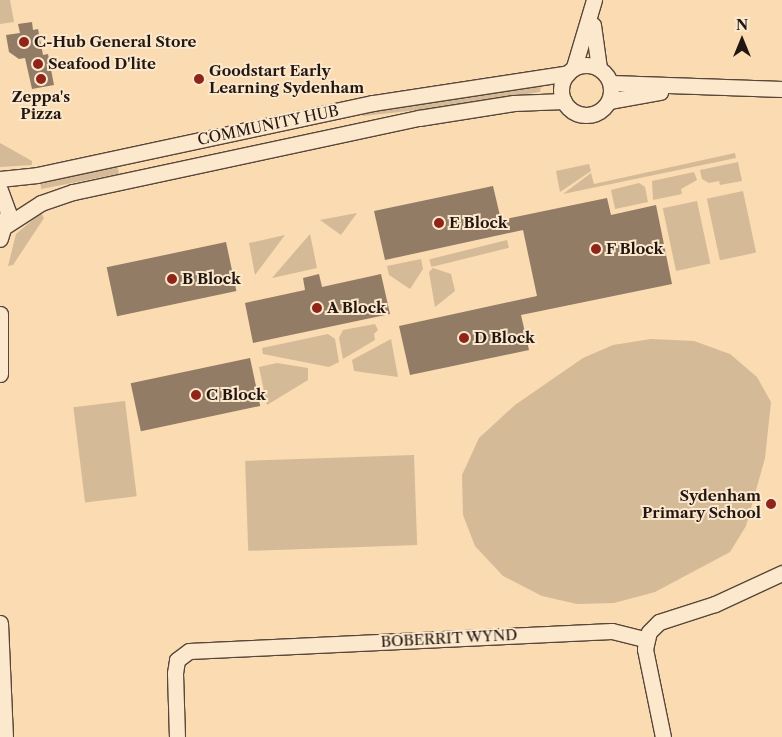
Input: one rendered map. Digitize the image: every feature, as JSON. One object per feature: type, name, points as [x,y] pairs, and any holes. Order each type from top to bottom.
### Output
[{"type":"street","points":[[594,4],[594,49],[599,68],[611,83],[609,101]]},
{"type":"street","points":[[594,4],[571,70],[561,87],[564,101],[583,114],[598,112],[609,101],[686,87]]},
{"type":"street","points":[[571,70],[599,68]]},
{"type":"street","name":"COMMUNITY HUB","points":[[0,178],[37,175],[284,121],[416,95],[571,70]]},
{"type":"street","points":[[611,83],[782,90]]},
{"type":"street","name":"COMMUNITY HUB","points":[[7,224],[54,197],[463,111],[564,101]]},
{"type":"street","points":[[284,121],[289,147]]},
{"type":"street","points":[[145,152],[150,176]]},
{"type":"street","points":[[0,190],[8,212],[7,224],[0,239]]},
{"type":"street","points":[[0,314],[0,374]]},
{"type":"street","points":[[663,737],[645,639],[659,622],[716,604],[782,573]]},
{"type":"street","points":[[0,622],[5,737]]},
{"type":"street","name":"BOBERRIT WYND","points":[[177,737],[175,673],[177,660],[189,651],[612,630],[645,639]]},
{"type":"shaded area","points":[[0,0],[10,0],[14,22],[0,24]]},
{"type":"shaded area","points":[[541,86],[540,92],[436,108],[363,116],[362,112]]},
{"type":"shaded area","points":[[0,143],[32,161],[32,165],[0,167]]},
{"type":"shaded area","points":[[735,153],[736,158],[563,194],[591,173],[594,184]]},
{"type":"shaded area","points":[[738,162],[742,181],[720,185],[719,181],[709,183],[702,179],[700,170]]},
{"type":"shaded area","points":[[117,164],[119,174],[41,189],[39,179]]},
{"type":"shaded area","points":[[589,164],[591,171],[560,192],[556,171]]},
{"type":"shaded area","points":[[694,172],[697,180],[681,189],[682,194],[653,200],[652,181]]},
{"type":"shaded area","points":[[639,183],[645,187],[648,202],[615,209],[611,190]]},
{"type":"shaded area","points":[[743,191],[756,253],[720,260],[707,199]]},
{"type":"shaded area","points":[[697,201],[710,264],[676,271],[663,208]]},
{"type":"shaded area","points":[[41,213],[44,218],[13,265],[8,266],[16,234]]},
{"type":"shaded area","points":[[357,213],[341,235],[320,220]]},
{"type":"shaded area","points":[[310,234],[317,268],[272,278]]},
{"type":"shaded area","points":[[285,235],[255,275],[249,243]]},
{"type":"shaded area","points":[[507,240],[509,248],[431,267],[429,259]]},
{"type":"shaded area","points":[[421,259],[423,269],[410,289],[389,275],[387,266]]},
{"type":"shaded area","points":[[433,268],[451,274],[455,291],[435,307],[429,272]]},
{"type":"shaded area","points":[[375,324],[378,330],[374,334],[375,340],[343,359],[339,338],[343,330]]},
{"type":"shaded area","points":[[328,334],[335,339],[339,362],[329,367],[263,354],[262,348]]},
{"type":"shaded area","points":[[391,339],[398,377],[354,371],[352,360]]},
{"type":"shaded area","points":[[651,339],[694,341],[730,354],[757,377],[771,402],[765,458],[746,526],[730,552],[655,592],[614,603],[577,604],[542,596],[503,576],[475,546],[463,515],[462,475],[479,438],[515,405],[583,358],[613,345]]},
{"type":"shaded area","points":[[277,363],[308,368],[308,380],[267,405],[259,367]]},
{"type":"shaded area","points":[[125,401],[137,496],[85,503],[73,407]]},
{"type":"shaded area","points":[[414,455],[417,545],[248,551],[245,461]]},
{"type":"building","points":[[32,22],[33,30],[38,29],[43,55],[48,54],[54,85],[32,89],[25,58],[19,59],[9,52],[6,35],[20,33],[18,24]]},
{"type":"building","points":[[493,186],[501,220],[607,198],[611,215],[656,205],[672,284],[521,315],[529,350],[410,375],[399,326],[537,296],[523,230],[385,260],[374,211]]},
{"type":"building","name":"B Block","points":[[226,242],[236,291],[117,316],[107,267]]},
{"type":"building","name":"A Block","points":[[319,274],[322,287],[381,274],[390,314],[253,343],[245,303],[305,290],[303,278]]},
{"type":"building","name":"C Block","points":[[250,358],[260,406],[141,431],[131,383]]},
{"type":"place","name":"C-Hub General Store","points":[[24,42]]},
{"type":"place","name":"Seafood D'lite","points":[[38,64]]},
{"type":"place","name":"Zeppa's Pizza","points":[[41,79]]},
{"type":"place","name":"Goodstart Early Learning Sydenham","points":[[199,79]]},
{"type":"place","name":"E Block","points":[[439,223]]},
{"type":"place","name":"F Block","points":[[596,249]]},
{"type":"place","name":"B Block","points":[[172,279]]},
{"type":"place","name":"A Block","points":[[317,308]]},
{"type":"place","name":"D Block","points":[[464,338]]},
{"type":"place","name":"C Block","points":[[196,395]]},
{"type":"place","name":"Sydenham Primary School","points":[[771,504]]}]
